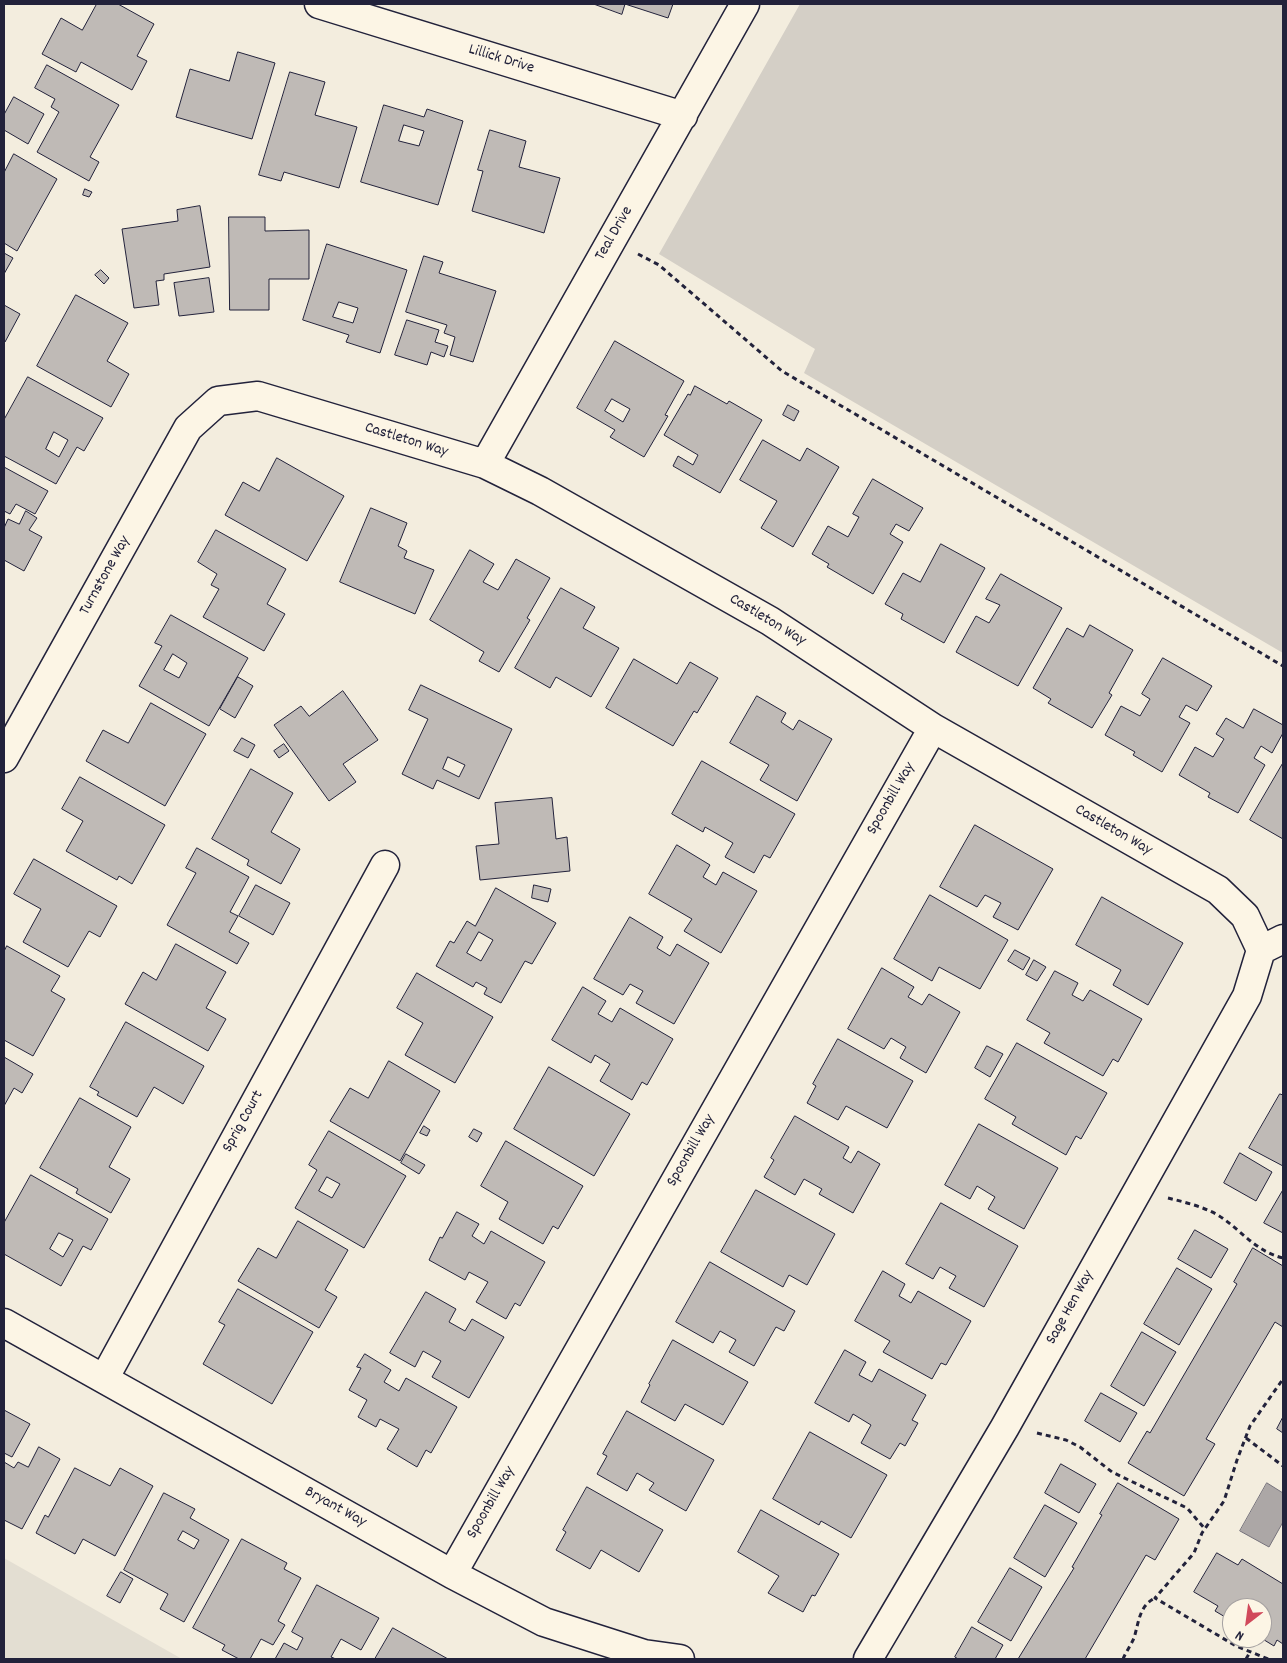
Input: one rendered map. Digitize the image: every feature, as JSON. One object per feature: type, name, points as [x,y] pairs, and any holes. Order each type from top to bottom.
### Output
[{"type":"street","name":"Lillick Drive","points":[[319,4],[683,116]]},
{"type":"street","name":"Teal Drive","points":[[485,464],[745,4]]},
{"type":"street","name":"Castleton Way","points":[[218,401],[258,396],[485,464],[540,491],[770,621],[933,728],[1218,890],[1272,944]]},
{"type":"street","name":"Turnstone Way","points":[[4,758],[188,428],[218,401]]},
{"type":"street","name":"Spoonbill Way","points":[[452,1574],[933,728]]},
{"type":"street","name":"Sprig Court","points":[[104,1379],[385,865]]},
{"type":"street","name":"Sage Hen Way","points":[[868,1659],[1005,1426],[1247,996],[1272,944]]},
{"type":"street","name":"Bryant Way","points":[[4,1323],[452,1574],[544,1622],[644,1654],[680,1659]]},
{"type":"path","points":[[611,240],[659,265],[782,371],[1283,666]]},
{"type":"path","points":[[1138,1189],[1193,1205],[1216,1214],[1258,1248],[1283,1258]]},
{"type":"path","points":[[1122,1659],[1134,1639],[1137,1623],[1143,1609],[1148,1602],[1156,1598],[1194,1553],[1205,1529],[1224,1501],[1250,1426],[1283,1379]]},
{"type":"path","points":[[1005,1426],[1066,1440],[1080,1447],[1112,1472],[1187,1508],[1205,1529]]},
{"type":"path","points":[[1246,1438],[1283,1466]]},
{"type":"path","points":[[1156,1598],[1236,1646],[1268,1659]]},
{"type":"path","points":[[1246,1659],[1250,1652]]},
{"type":"shaded area","points":[[800,4],[1283,4],[1283,653],[804,373],[815,349],[659,254]]},
{"type":"shaded area","points":[[1267,1483],[1283,1493],[1283,1522],[1269,1547],[1240,1531]]},
{"type":"shaded area","points":[[4,1558],[182,1659],[4,1659]]},
{"type":"building","points":[[97,4],[118,4],[154,24],[137,56],[147,61],[132,90],[81,62],[76,72],[42,54],[61,18],[82,30]]},
{"type":"building","points":[[594,4],[625,4],[622,14]]},
{"type":"building","points":[[625,4],[673,4],[668,18]]},
{"type":"building","points":[[238,52],[275,63],[252,139],[176,117],[190,69],[229,81]]},
{"type":"building","points":[[47,65],[119,105],[90,157],[99,162],[89,181],[37,152],[59,112],[51,107],[55,99],[35,88]]},
{"type":"building","points":[[290,72],[325,82],[315,115],[357,127],[339,188],[284,172],[281,181],[259,175]]},
{"type":"building","points":[[14,97],[44,114],[28,144],[4,130],[4,115]]},
{"type":"building","points":[[384,105],[424,117],[427,109],[463,121],[438,205],[361,182]],"holes":[[[404,125],[424,131],[419,146],[399,141]]]},
{"type":"building","points":[[490,130],[526,141],[519,167],[560,178],[544,233],[472,211],[483,171],[478,170]]},
{"type":"building","points":[[14,154],[57,179],[17,251],[4,243],[4,173]]},
{"type":"building","points":[[85,189],[92,192],[89,197],[83,195]]},
{"type":"building","points":[[200,206],[210,267],[164,274],[164,280],[156,281],[159,305],[134,308],[122,229],[178,221],[177,210]]},
{"type":"building","points":[[229,217],[265,217],[265,231],[309,230],[309,279],[269,279],[269,310],[230,310]]},
{"type":"building","points":[[327,244],[407,270],[380,353],[346,342],[349,335],[303,320]],"holes":[[[339,302],[358,308],[353,323],[333,317]]]},
{"type":"building","points":[[4,253],[13,258],[4,274]]},
{"type":"building","points":[[424,256],[443,262],[439,273],[496,291],[473,362],[450,355],[455,337],[444,333],[447,325],[406,312]]},
{"type":"building","points":[[101,270],[109,278],[104,284],[95,275]]},
{"type":"building","points":[[209,278],[214,312],[179,316],[174,283]]},
{"type":"building","points":[[76,295],[128,323],[107,361],[129,374],[111,407],[37,366]]},
{"type":"building","points":[[4,305],[20,314],[5,342],[4,341]]},
{"type":"building","points":[[407,320],[439,330],[435,342],[448,346],[444,357],[431,352],[427,365],[395,355]]},
{"type":"building","points":[[615,341],[684,381],[665,415],[668,416],[644,457],[610,437],[615,430],[577,408]],"holes":[[[612,399],[630,409],[623,422],[605,411]]]},
{"type":"building","points":[[28,377],[103,418],[84,451],[77,447],[56,484],[4,456],[4,420]],"holes":[[[54,432],[68,440],[59,457],[46,449]]]},
{"type":"building","points":[[695,386],[727,404],[729,401],[762,420],[720,493],[673,466],[678,456],[693,465],[698,455],[664,435],[688,394],[690,395]]},
{"type":"building","points":[[788,405],[799,411],[794,421],[783,415]]},
{"type":"building","points":[[763,440],[800,461],[807,448],[839,467],[793,547],[761,528],[777,501],[740,480]]},
{"type":"building","points":[[277,458],[344,496],[307,561],[225,515],[243,482],[259,491]]},
{"type":"building","points":[[4,467],[48,491],[35,514],[16,504],[10,514],[4,511]]},
{"type":"building","points":[[873,479],[923,508],[909,531],[896,524],[890,534],[903,542],[873,594],[827,567],[829,564],[812,554],[828,526],[848,537],[859,517],[853,514]]},
{"type":"building","points":[[371,508],[407,523],[398,546],[407,551],[404,558],[434,570],[415,614],[340,582]]},
{"type":"building","points":[[26,511],[37,518],[29,530],[42,537],[24,571],[4,560],[4,528],[8,519],[19,524]]},
{"type":"building","points":[[216,530],[286,569],[267,604],[285,614],[264,651],[203,617],[219,589],[211,585],[217,574],[198,562]]},
{"type":"building","points":[[941,544],[985,568],[944,643],[901,619],[903,614],[885,604],[903,573],[920,582]]},
{"type":"building","points":[[470,550],[494,564],[483,582],[498,590],[516,559],[550,578],[527,618],[530,620],[499,672],[479,661],[484,652],[430,620]]},
{"type":"building","points":[[1001,574],[1062,608],[1018,686],[956,652],[976,616],[989,623],[1000,605],[986,599]]},
{"type":"building","points":[[561,588],[595,607],[583,628],[619,648],[591,697],[556,677],[550,688],[515,668]]},
{"type":"building","points":[[171,615],[248,658],[209,726],[139,686],[162,646],[155,643]],"holes":[[[173,654],[187,663],[179,678],[164,670]]]},
{"type":"building","points":[[1090,625],[1133,650],[1109,693],[1112,695],[1092,728],[1048,703],[1051,699],[1033,688],[1067,628],[1083,637]]},
{"type":"building","points":[[1163,658],[1212,686],[1197,711],[1186,705],[1179,717],[1190,723],[1162,772],[1133,755],[1135,752],[1105,735],[1121,706],[1140,716],[1150,699],[1142,694]]},
{"type":"building","points":[[634,659],[677,684],[690,662],[718,678],[697,713],[694,711],[673,746],[606,708]]},
{"type":"building","points":[[238,677],[253,686],[235,718],[220,709]]},
{"type":"building","points":[[421,685],[512,729],[479,799],[437,780],[433,789],[402,774],[428,719],[409,710]],"holes":[[[448,757],[465,765],[459,777],[443,769]]]},
{"type":"building","points":[[343,691],[378,740],[343,764],[356,782],[329,801],[274,725],[301,706],[309,716]]},
{"type":"building","points":[[757,696],[786,713],[781,722],[793,730],[799,720],[832,739],[797,801],[760,780],[769,765],[730,743]]},
{"type":"building","points":[[151,703],[206,734],[165,806],[86,761],[103,730],[128,743]]},
{"type":"building","points":[[1254,709],[1283,725],[1283,733],[1272,753],[1261,746],[1254,758],[1265,765],[1238,813],[1208,797],[1210,793],[1179,775],[1195,747],[1213,757],[1224,739],[1216,734],[1226,718],[1243,728]]},
{"type":"building","points":[[242,738],[255,745],[248,758],[234,751]]},
{"type":"building","points":[[284,744],[289,751],[279,758],[274,751]]},
{"type":"building","points":[[702,761],[795,814],[770,858],[764,855],[754,873],[725,857],[733,843],[705,827],[703,832],[672,814]]},
{"type":"building","points":[[1283,763],[1283,839],[1250,820]]},
{"type":"building","points":[[251,769],[293,793],[271,832],[300,849],[281,884],[247,865],[249,860],[212,839]]},
{"type":"building","points":[[80,777],[165,825],[132,884],[119,876],[117,880],[66,851],[83,821],[62,809]]},
{"type":"building","points":[[552,798],[556,839],[567,837],[570,871],[480,880],[476,846],[499,844],[495,803]]},
{"type":"building","points":[[975,825],[1053,869],[1018,930],[993,917],[1001,903],[985,895],[977,907],[940,887]]},
{"type":"building","points":[[677,845],[710,865],[703,877],[716,885],[723,872],[757,891],[721,953],[684,931],[692,919],[649,894]]},
{"type":"building","points":[[197,848],[249,877],[230,912],[238,916],[229,932],[249,943],[237,964],[167,925],[196,873],[186,868]]},
{"type":"building","points":[[34,859],[117,906],[100,937],[89,931],[68,967],[23,942],[41,909],[14,894]]},
{"type":"building","points":[[256,885],[290,903],[273,935],[239,916]]},
{"type":"building","points":[[534,885],[551,889],[548,902],[532,898]]},
{"type":"building","points":[[496,888],[556,923],[532,964],[525,961],[501,1003],[484,994],[487,988],[476,982],[473,987],[436,966],[450,941],[454,943],[467,921],[475,926]],"holes":[[[479,932],[493,940],[481,961],[467,953]]]},
{"type":"building","points":[[930,895],[1008,940],[980,989],[939,967],[932,981],[894,959]]},
{"type":"building","points":[[1102,897],[1183,943],[1148,1005],[1113,985],[1121,970],[1076,945]]},
{"type":"building","points":[[630,917],[663,937],[657,948],[670,956],[677,944],[709,963],[674,1024],[636,1003],[643,991],[630,984],[623,995],[594,979]]},
{"type":"building","points":[[176,944],[226,972],[206,1008],[226,1019],[208,1051],[125,1004],[143,972],[156,980]]},
{"type":"building","points":[[7,946],[60,976],[51,991],[65,999],[33,1056],[4,1040],[4,952]]},
{"type":"building","points":[[1015,950],[1030,958],[1023,970],[1008,961]]},
{"type":"building","points":[[1034,960],[1046,967],[1037,981],[1026,975]]},
{"type":"building","points":[[882,968],[914,987],[908,997],[922,1005],[929,994],[960,1012],[926,1073],[900,1058],[906,1047],[891,1038],[884,1049],[848,1029]]},
{"type":"building","points":[[1055,971],[1078,983],[1072,995],[1083,1001],[1090,990],[1142,1019],[1118,1062],[1113,1059],[1103,1076],[1044,1043],[1050,1033],[1027,1020]]},
{"type":"building","points":[[417,973],[493,1017],[455,1083],[405,1055],[423,1023],[397,1008]]},
{"type":"building","points":[[583,987],[606,1001],[598,1014],[612,1022],[620,1008],[673,1039],[647,1085],[642,1082],[632,1100],[600,1081],[610,1064],[595,1055],[591,1063],[552,1040]]},
{"type":"building","points":[[126,1022],[204,1066],[183,1104],[154,1087],[137,1117],[97,1095],[99,1092],[90,1087]]},
{"type":"building","points":[[838,1039],[913,1081],[887,1128],[846,1106],[838,1120],[807,1103],[816,1086],[813,1084]]},
{"type":"building","points":[[1017,1043],[1107,1093],[1081,1139],[1076,1136],[1066,1155],[1012,1124],[1016,1117],[985,1099]]},
{"type":"building","points":[[987,1046],[1003,1054],[990,1077],[975,1068]]},
{"type":"building","points":[[4,1057],[33,1074],[22,1093],[14,1088],[4,1106]]},
{"type":"building","points":[[389,1061],[440,1091],[400,1161],[330,1121],[350,1088],[368,1098]]},
{"type":"building","points":[[549,1067],[630,1114],[594,1176],[514,1129]]},
{"type":"building","points":[[1280,1094],[1283,1095],[1283,1166],[1249,1148]]},
{"type":"building","points":[[80,1098],[131,1127],[109,1167],[130,1179],[111,1213],[76,1193],[78,1189],[40,1168]]},
{"type":"building","points":[[795,1116],[849,1147],[843,1158],[851,1163],[858,1151],[880,1164],[853,1213],[819,1194],[822,1189],[804,1179],[795,1195],[764,1177],[774,1160],[771,1158]]},
{"type":"building","points":[[979,1124],[1058,1168],[1024,1229],[988,1209],[995,1197],[977,1186],[970,1199],[945,1185]]},
{"type":"building","points":[[424,1126],[430,1130],[427,1136],[420,1133]]},
{"type":"building","points":[[474,1129],[482,1133],[477,1142],[469,1137]]},
{"type":"building","points":[[329,1131],[406,1176],[364,1248],[295,1208],[317,1170],[309,1165]],"holes":[[[327,1177],[340,1184],[332,1198],[319,1191]]]},
{"type":"building","points":[[506,1141],[583,1186],[558,1229],[553,1226],[543,1244],[499,1219],[508,1202],[481,1186]]},
{"type":"building","points":[[1240,1153],[1272,1172],[1256,1201],[1224,1183]]},
{"type":"building","points":[[406,1154],[425,1165],[419,1174],[401,1163]]},
{"type":"building","points":[[31,1175],[108,1219],[91,1250],[83,1246],[61,1286],[4,1254],[4,1223]],"holes":[[[59,1233],[73,1240],[63,1257],[50,1249]]]},
{"type":"building","points":[[756,1190],[835,1234],[807,1285],[789,1275],[783,1287],[721,1252]]},
{"type":"building","points":[[1283,1190],[1283,1233],[1264,1223]]},
{"type":"building","points":[[941,1203],[1018,1246],[984,1307],[949,1288],[956,1276],[940,1267],[933,1279],[906,1264]]},
{"type":"building","points":[[457,1212],[479,1224],[472,1236],[484,1244],[491,1231],[545,1262],[520,1306],[515,1303],[506,1319],[476,1302],[488,1282],[469,1272],[465,1280],[429,1260],[440,1237],[442,1238]]},
{"type":"building","points":[[298,1221],[348,1250],[325,1290],[337,1297],[319,1328],[238,1281],[258,1248],[276,1258]]},
{"type":"building","points":[[1195,1230],[1228,1249],[1211,1278],[1178,1259]]},
{"type":"building","points":[[1253,1248],[1283,1266],[1283,1327],[1275,1322],[1206,1439],[1215,1444],[1184,1496],[1128,1463],[1147,1431],[1150,1433],[1237,1284],[1234,1282]]},
{"type":"building","points":[[710,1262],[795,1311],[784,1331],[776,1327],[754,1366],[729,1352],[736,1340],[720,1331],[713,1343],[676,1322]]},
{"type":"building","points":[[1177,1268],[1212,1289],[1179,1345],[1144,1324]]},
{"type":"building","points":[[883,1271],[905,1284],[899,1296],[911,1303],[918,1291],[971,1321],[946,1365],[941,1363],[932,1379],[883,1352],[890,1341],[855,1321]]},
{"type":"building","points":[[238,1289],[313,1332],[272,1404],[203,1364],[225,1325],[219,1322]]},
{"type":"building","points":[[426,1292],[456,1309],[449,1322],[465,1331],[472,1319],[504,1337],[469,1398],[432,1377],[441,1361],[423,1351],[415,1367],[390,1353]]},
{"type":"building","points":[[1142,1332],[1176,1352],[1144,1406],[1111,1386]]},
{"type":"building","points":[[673,1340],[748,1382],[723,1425],[685,1404],[675,1421],[641,1402]]},
{"type":"building","points":[[845,1350],[866,1362],[859,1375],[872,1382],[879,1369],[926,1395],[912,1420],[918,1423],[905,1446],[900,1443],[890,1459],[861,1443],[871,1425],[853,1414],[849,1422],[815,1403]]},
{"type":"building","points":[[365,1354],[391,1370],[384,1382],[399,1391],[406,1378],[457,1407],[431,1453],[426,1450],[417,1467],[387,1449],[399,1429],[380,1419],[376,1427],[358,1417],[367,1400],[349,1390],[361,1368],[357,1367]]},
{"type":"building","points":[[1101,1393],[1137,1413],[1120,1442],[1085,1421]]},
{"type":"building","points":[[4,1410],[30,1424],[12,1457],[4,1453]]},
{"type":"building","points":[[627,1411],[714,1460],[686,1511],[649,1490],[654,1483],[637,1473],[627,1491],[597,1474],[607,1456],[603,1454]]},
{"type":"building","points":[[1283,1417],[1283,1433],[1277,1429]]},
{"type":"building","points":[[810,1432],[887,1475],[851,1538],[821,1521],[819,1525],[773,1499]]},
{"type":"building","points":[[39,1447],[60,1459],[22,1529],[4,1520],[4,1462],[14,1468],[18,1462],[28,1467]]},
{"type":"building","points":[[1061,1464],[1096,1484],[1079,1513],[1045,1493]]},
{"type":"building","points":[[75,1468],[110,1486],[120,1468],[153,1486],[115,1556],[83,1539],[75,1554],[36,1533],[45,1515],[48,1517]]},
{"type":"building","points":[[1118,1483],[1179,1519],[1155,1560],[1146,1555],[1085,1659],[1018,1659],[1074,1568],[1072,1567]]},
{"type":"building","points":[[587,1487],[663,1530],[639,1572],[601,1550],[590,1569],[556,1550],[566,1532],[563,1530]]},
{"type":"building","points":[[164,1493],[195,1509],[190,1518],[229,1540],[184,1622],[160,1609],[168,1594],[124,1570]],"holes":[[[183,1531],[199,1540],[194,1549],[178,1540]]]},
{"type":"building","points":[[1045,1505],[1077,1523],[1045,1577],[1014,1558]]},
{"type":"building","points":[[761,1510],[839,1554],[815,1596],[812,1595],[803,1612],[768,1593],[779,1576],[738,1552]]},
{"type":"building","points":[[242,1539],[287,1563],[284,1569],[301,1578],[278,1621],[285,1625],[273,1645],[261,1639],[250,1659],[239,1659],[222,1650],[225,1645],[193,1628]]},
{"type":"building","points":[[1217,1553],[1238,1565],[1242,1559],[1283,1584],[1283,1644],[1277,1640],[1274,1646],[1272,1645],[1272,1598],[1222,1598],[1222,1615],[1215,1611],[1218,1606],[1194,1592]]},
{"type":"building","points":[[1010,1568],[1042,1587],[1011,1641],[978,1622]]},
{"type":"building","points":[[121,1572],[133,1579],[120,1603],[107,1596]]},
{"type":"building","points":[[317,1585],[379,1618],[361,1650],[341,1639],[331,1657],[336,1659],[275,1659],[284,1643],[297,1650],[303,1638],[292,1632]]},
{"type":"building","points":[[972,1627],[1003,1645],[995,1659],[958,1659],[955,1657]]},
{"type":"building","points":[[393,1628],[448,1659],[375,1659]]}]
